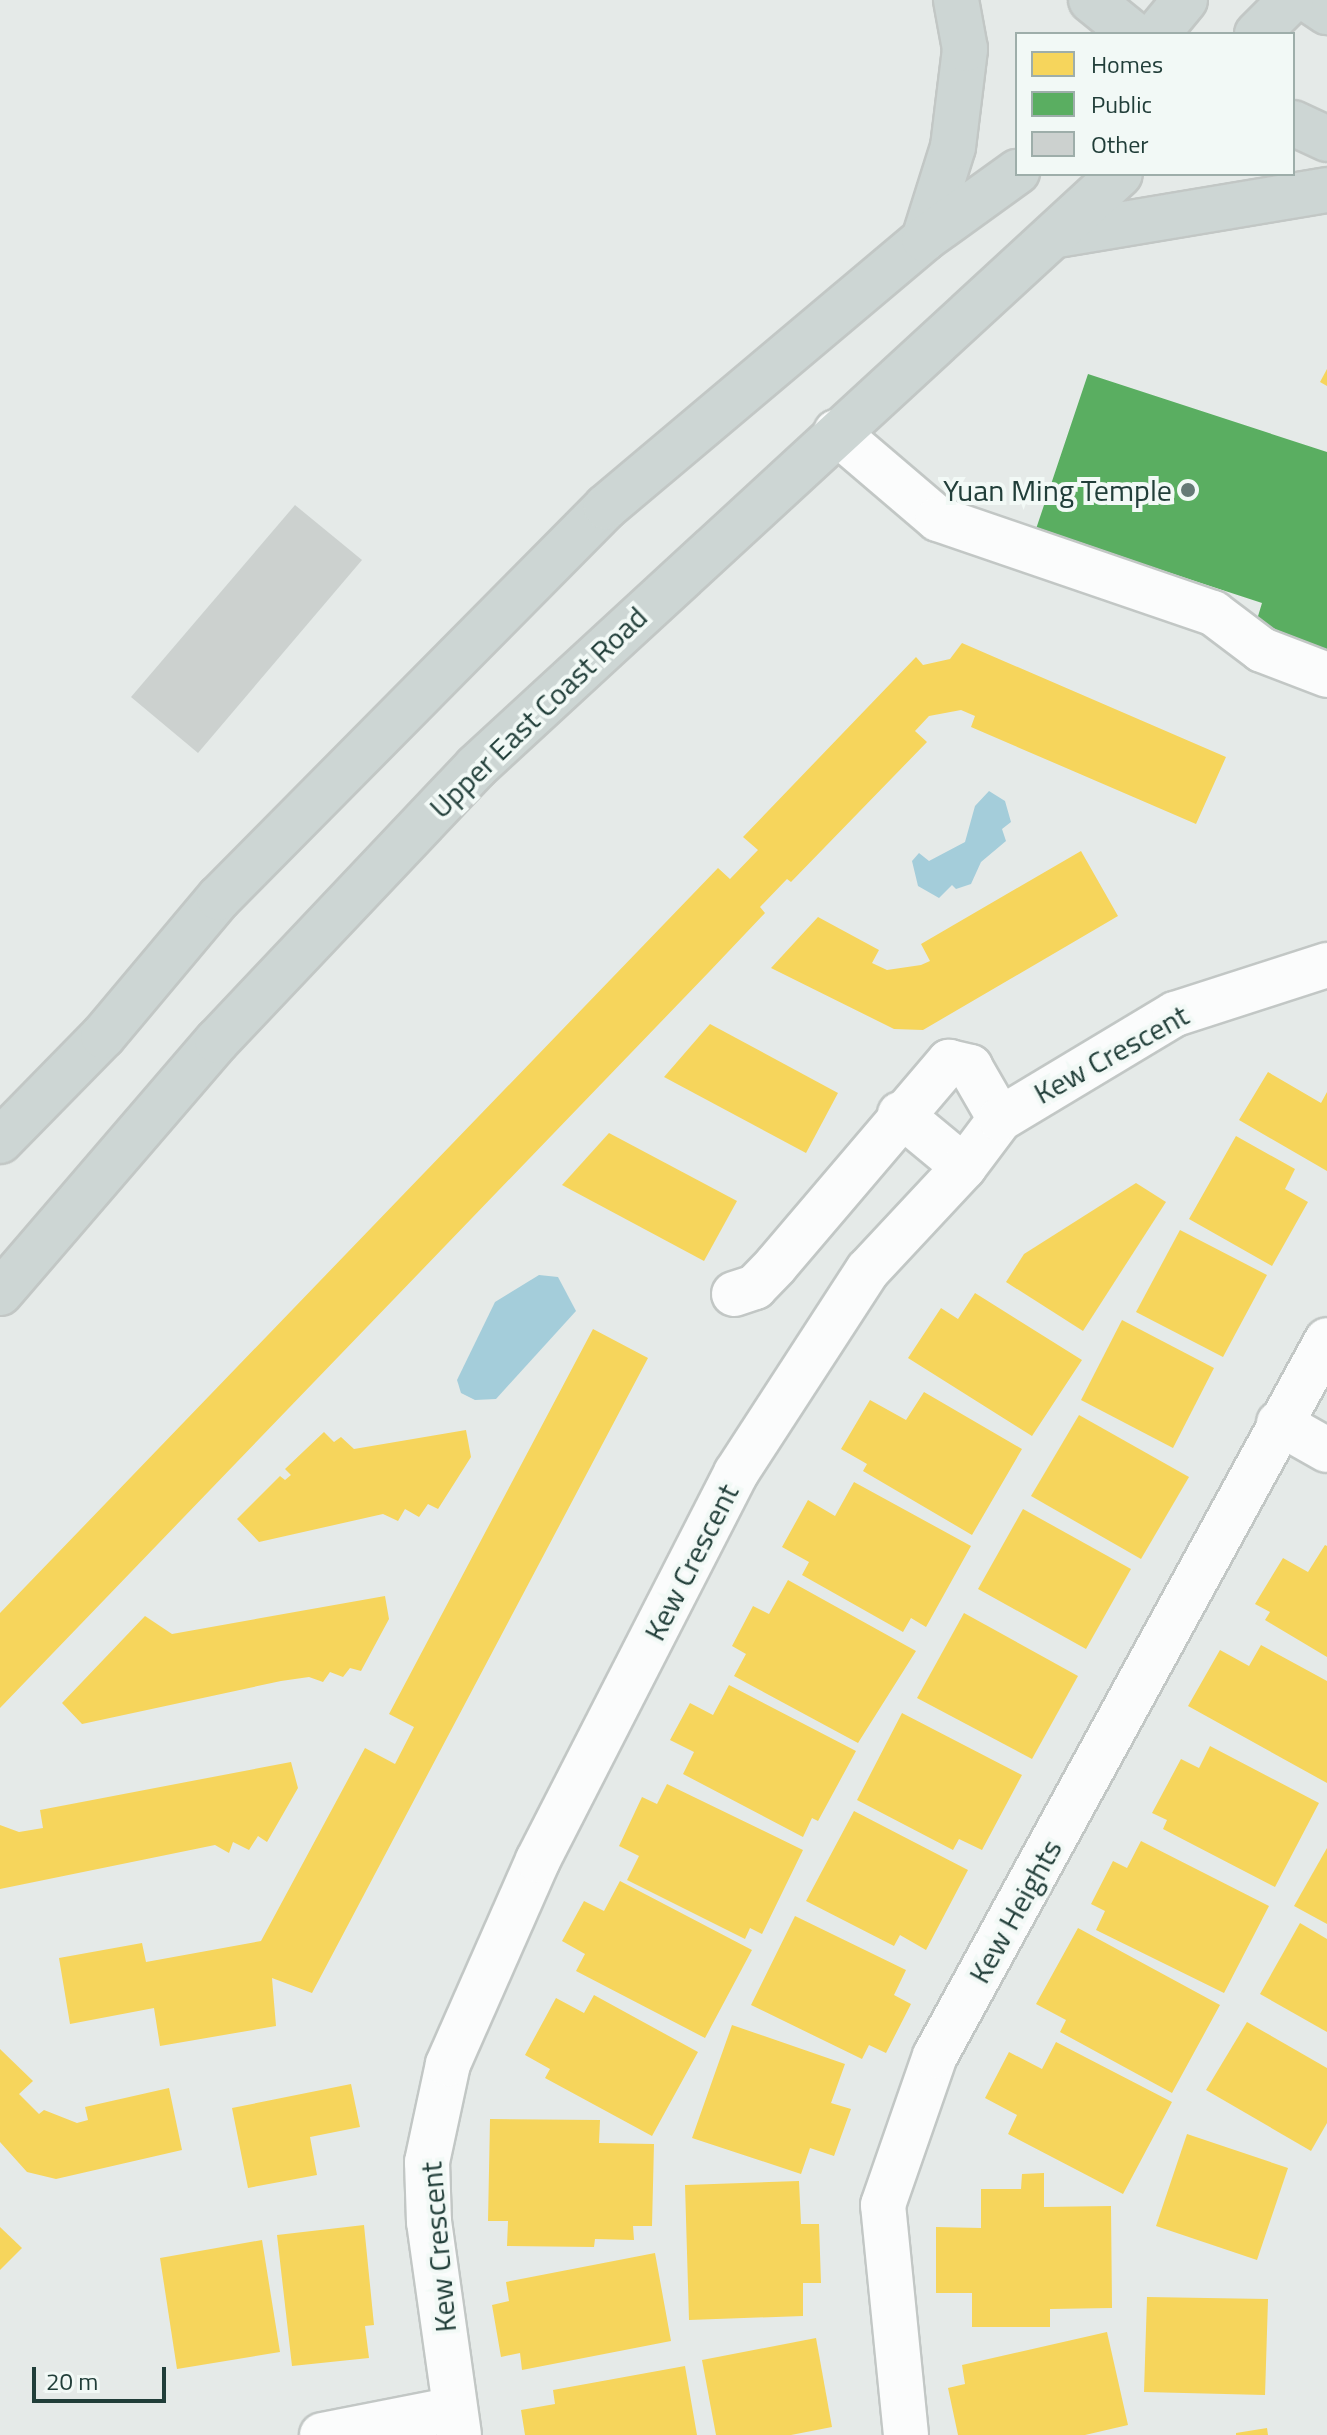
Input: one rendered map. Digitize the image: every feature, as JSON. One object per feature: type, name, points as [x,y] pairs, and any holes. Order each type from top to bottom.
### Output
[{"type":"main road","points":[[924,239],[953,147],[965,49],[956,0]]},
{"type":"main road","points":[[1091,0],[1131,32]]},
{"type":"main road","points":[[1159,32],[1185,0]]},
{"type":"main road","points":[[1259,32],[1291,0]]},
{"type":"main road","points":[[1309,0],[1327,12]]},
{"type":"main road","points":[[1295,124],[1327,139]]},
{"type":"main road","points":[[0,1141],[103,1036],[219,898],[606,507],[924,239],[1015,173]]},
{"type":"main road","name":"Upper East Coast Road","points":[[0,1293],[217,1041],[476,767],[836,432],[1058,235],[1118,176]]},
{"type":"main road","points":[[1058,235],[1327,190]]},
{"type":"street","points":[[836,432],[938,519],[1213,613],[1262,650],[1327,675]]},
{"type":"street","name":"Kew Crescent","points":[[322,2435],[457,2422],[429,2222],[427,2162],[435,2110],[454,2050],[538,1860],[736,1473],[868,1270],[964,1167],[1000,1119],[1175,1014],[1327,965]]},
{"type":"street","points":[[734,1294],[755,1287],[776,1265],[900,1114],[949,1062],[970,1067],[1000,1119]]},
{"type":"street","points":[[900,1114],[964,1167]]},
{"type":"street","name":"Kew Heights","points":[[906,2435],[883,2205],[896,2157],[935,2056],[1327,1340]]},
{"type":"street","points":[[1279,1423],[1327,1450]]},
{"type":"water","points":[[989,791],[1005,801],[1011,822],[1002,829],[1006,841],[981,862],[971,884],[956,889],[952,885],[939,898],[918,886],[912,861],[919,853],[929,861],[965,842],[975,806]]},
{"type":"water","points":[[539,1275],[558,1277],[576,1311],[496,1399],[475,1400],[461,1393],[457,1380],[495,1302]]},
{"type":"building: Homes","points":[[1327,369],[1327,386],[1320,382]]},
{"type":"building: Homes","points":[[962,643],[1226,757],[1196,824],[971,727],[975,716],[961,710],[929,716],[915,731],[927,742],[791,882],[787,879],[760,907],[765,913],[0,1708],[0,1613],[718,868],[730,879],[758,850],[743,837],[916,657],[923,665],[950,659]]},
{"type":"building: Homes","points":[[1081,851],[1118,916],[923,1030],[894,1029],[771,968],[818,917],[879,950],[872,963],[887,970],[921,965],[930,961],[921,944]]},
{"type":"building: Homes","points":[[710,1024],[838,1093],[806,1153],[664,1077]]},
{"type":"building: Homes","points":[[1268,1072],[1321,1103],[1327,1092],[1327,1171],[1239,1120]]},
{"type":"building: Homes","points":[[609,1133],[737,1201],[704,1261],[562,1185]]},
{"type":"building: Homes","points":[[1236,1136],[1295,1169],[1285,1189],[1308,1202],[1272,1266],[1189,1219]]},
{"type":"building: Homes","points":[[1136,1183],[1166,1202],[1083,1331],[1006,1282],[1024,1254]]},
{"type":"building: Homes","points":[[1180,1230],[1267,1275],[1223,1357],[1136,1312]]},
{"type":"building: Homes","points":[[975,1293],[1082,1360],[1032,1436],[908,1358],[941,1308],[958,1319]]},
{"type":"building: Homes","points":[[1122,1320],[1214,1368],[1173,1448],[1081,1400]]},
{"type":"building: Homes","points":[[593,1329],[648,1358],[312,1993],[272,1978],[276,2026],[160,2046],[154,2008],[70,2024],[59,1958],[142,1943],[146,1962],[261,1941],[365,1748],[395,1764],[414,1727],[389,1714]]},
{"type":"building: Homes","points":[[924,1392],[1022,1449],[972,1535],[863,1471],[867,1464],[841,1449],[870,1400],[906,1420]]},
{"type":"building: Homes","points":[[1079,1415],[1189,1477],[1141,1559],[1031,1496]]},
{"type":"building: Homes","points":[[466,1430],[471,1457],[438,1509],[428,1504],[419,1517],[405,1509],[398,1521],[383,1514],[259,1542],[237,1519],[280,1476],[285,1480],[291,1475],[285,1469],[324,1432],[334,1442],[341,1437],[354,1449]]},
{"type":"building: Homes","points":[[854,1482],[971,1546],[926,1627],[911,1618],[903,1632],[802,1575],[809,1562],[782,1547],[808,1500],[835,1516]]},
{"type":"building: Homes","points":[[1023,1509],[1131,1569],[1086,1649],[978,1589]]},
{"type":"building: Homes","points":[[1325,1545],[1327,1657],[1265,1620],[1270,1612],[1255,1604],[1283,1558],[1308,1572]]},
{"type":"building: Homes","points":[[788,1580],[916,1651],[858,1743],[734,1676],[746,1654],[732,1646],[753,1606],[769,1614]]},
{"type":"building: Homes","points":[[385,1596],[389,1619],[361,1671],[350,1668],[343,1677],[330,1672],[323,1682],[309,1677],[281,1681],[82,1724],[62,1703],[145,1616],[172,1634]]},
{"type":"building: Homes","points":[[964,1613],[1078,1676],[1032,1759],[917,1698]]},
{"type":"building: Homes","points":[[1261,1645],[1327,1681],[1327,1783],[1188,1706],[1220,1650],[1249,1666]]},
{"type":"building: Homes","points":[[729,1685],[856,1751],[818,1821],[812,1818],[803,1837],[683,1774],[694,1752],[670,1740],[690,1703],[713,1715]]},
{"type":"building: Homes","points":[[902,1713],[1022,1775],[982,1850],[959,1839],[953,1850],[857,1800]]},
{"type":"building: Homes","points":[[1210,1746],[1319,1803],[1275,1887],[1163,1829],[1167,1820],[1152,1813],[1181,1759],[1199,1768]]},
{"type":"building: Homes","points":[[291,1762],[298,1788],[267,1842],[258,1836],[249,1850],[233,1842],[229,1853],[215,1845],[0,1889],[0,1825],[19,1832],[43,1828],[40,1810]]},
{"type":"building: Homes","points":[[667,1784],[803,1850],[762,1934],[750,1928],[745,1939],[627,1880],[639,1856],[619,1846],[642,1797],[657,1804]]},
{"type":"building: Homes","points":[[854,1811],[968,1870],[926,1950],[900,1935],[894,1946],[806,1901]]},
{"type":"building: Homes","points":[[1141,1841],[1269,1906],[1224,1993],[1096,1930],[1105,1911],[1091,1904],[1113,1861],[1127,1868]]},
{"type":"building: Homes","points":[[1327,1848],[1327,1924],[1294,1906]]},
{"type":"building: Homes","points":[[620,1881],[752,1950],[705,2038],[576,1971],[585,1954],[562,1941],[584,1901],[604,1911]]},
{"type":"building: Homes","points":[[795,1916],[906,1970],[894,1995],[911,2004],[886,2053],[869,2045],[862,2059],[751,2005]]},
{"type":"building: Homes","points":[[1300,1923],[1327,1939],[1327,2032],[1260,1994]]},
{"type":"building: Homes","points":[[1078,1928],[1220,2005],[1172,2093],[1060,2032],[1066,2020],[1036,2004]]},
{"type":"building: Homes","points":[[594,1995],[698,2052],[652,2136],[545,2078],[550,2069],[525,2055],[556,1998],[584,2013]]},
{"type":"building: Homes","points":[[1247,2022],[1327,2068],[1327,2123],[1311,2151],[1206,2090]]},
{"type":"building: Homes","points":[[732,2025],[845,2064],[831,2103],[851,2109],[834,2156],[810,2148],[801,2174],[692,2138]]},
{"type":"building: Homes","points":[[1056,2042],[1172,2102],[1123,2194],[1008,2134],[1017,2115],[985,2098],[1009,2052],[1042,2069]]},
{"type":"building: Homes","points":[[0,2049],[33,2081],[19,2094],[39,2114],[44,2110],[77,2123],[88,2120],[85,2107],[169,2088],[182,2150],[56,2179],[27,2172],[0,2142]]},
{"type":"building: Homes","points":[[351,2084],[360,2127],[310,2137],[317,2175],[248,2188],[232,2108]]},
{"type":"building: Homes","points":[[490,2119],[600,2120],[599,2143],[654,2144],[652,2226],[633,2226],[634,2240],[595,2239],[594,2247],[507,2246],[508,2221],[488,2221]]},
{"type":"building: Homes","points":[[1187,2134],[1288,2168],[1257,2260],[1156,2226]]},
{"type":"building: Homes","points":[[1044,2173],[1044,2207],[1111,2206],[1112,2308],[1050,2309],[1050,2327],[972,2327],[972,2293],[936,2293],[936,2227],[981,2228],[981,2189],[1021,2189],[1022,2174]]},
{"type":"building: Homes","points":[[799,2181],[801,2224],[819,2224],[821,2283],[803,2283],[803,2316],[689,2320],[685,2185]]},
{"type":"building: Homes","points":[[364,2225],[374,2325],[365,2326],[369,2358],[292,2366],[277,2235]]},
{"type":"building: Homes","points":[[0,2227],[22,2248],[0,2270]]},
{"type":"building: Homes","points":[[262,2240],[280,2352],[177,2369],[160,2258]]},
{"type":"building: Homes","points":[[655,2253],[671,2341],[522,2370],[520,2353],[501,2357],[492,2305],[509,2301],[506,2282]]},
{"type":"building: Homes","points":[[1147,2297],[1268,2299],[1265,2395],[1144,2392]]},
{"type":"building: Homes","points":[[1107,2332],[1128,2425],[1085,2435],[958,2435],[948,2388],[965,2384],[962,2365]]},
{"type":"building: Homes","points":[[816,2338],[832,2427],[791,2435],[716,2435],[702,2360]]},
{"type":"building: Homes","points":[[685,2366],[697,2435],[525,2435],[521,2410],[555,2404],[553,2390]]},
{"type":"building: Homes","points":[[1267,2428],[1268,2435],[1236,2435],[1236,2433]]},
{"type":"building: Public","name":"Yuan Ming Temple","points":[[1088,374],[1327,452],[1327,661],[1252,636],[1262,603],[1036,529]]},
{"type":"building: Other","points":[[295,505],[362,560],[198,753],[131,697]]},
{"type":"place","name":"Yuan Ming Temple","points":[[1188,490]]}]
